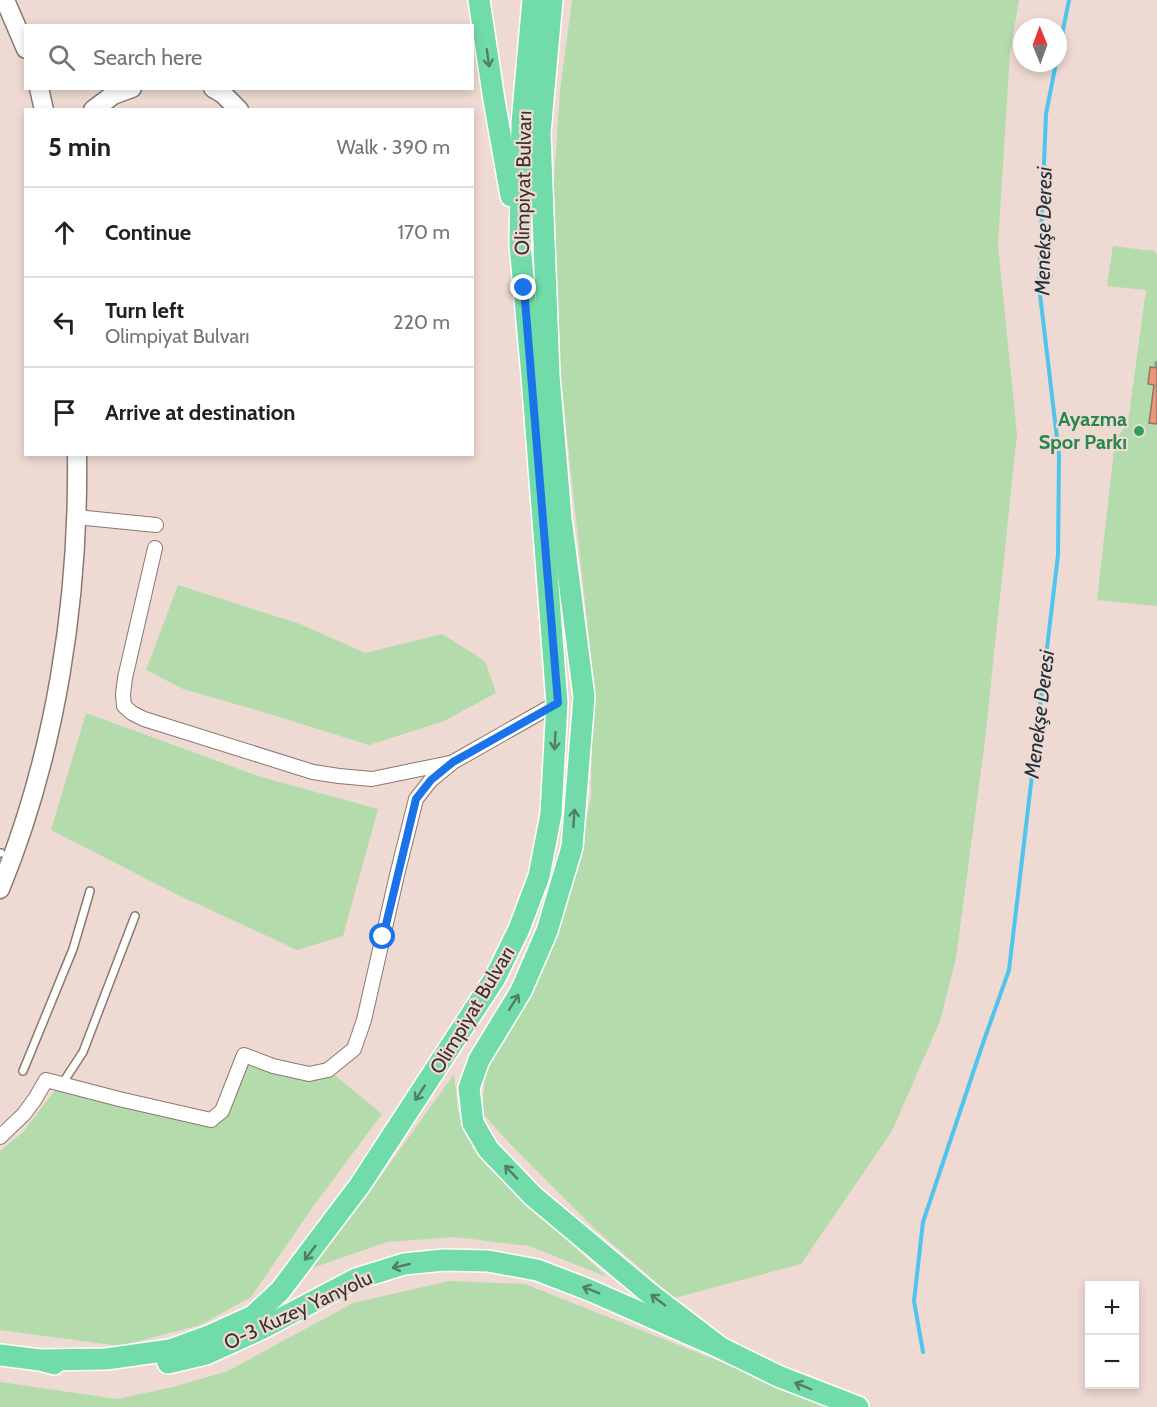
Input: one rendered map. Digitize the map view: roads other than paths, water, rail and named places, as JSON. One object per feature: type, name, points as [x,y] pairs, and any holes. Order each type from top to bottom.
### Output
[{"type":"main road","points":[[479,0],[520,244]]},
{"type":"main road","name":"Olimpiyat Bulvarı","points":[[40,1360],[106,1359],[170,1350],[253,1316],[280,1291],[360,1185],[495,978],[519,929],[539,876],[551,814],[558,703],[520,244],[522,123],[533,0]]},
{"type":"main road","name":"Olimpiyat Bulvarı","points":[[552,0],[540,133],[548,364],[561,518],[584,698],[572,847],[547,932],[521,991],[479,1060],[469,1088],[473,1123],[488,1149],[533,1196],[649,1293],[721,1348]]},
{"type":"main road","name":"O-3 Kuzey Yanyolu","points":[[0,1355],[40,1360],[79,1370],[119,1372],[168,1363],[206,1354],[263,1328],[356,1279],[404,1264],[444,1260],[488,1261],[537,1270],[589,1290],[721,1348],[778,1376],[858,1407]]},
{"type":"street","points":[[5,0],[24,44]]},
{"type":"street","points":[[18,0],[28,24]]},
{"type":"street","points":[[39,90],[44,108]]},
{"type":"street","points":[[51,90],[56,108]]},
{"type":"street","points":[[96,108],[113,95],[127,90]]},
{"type":"street","points":[[216,90],[237,108]]},
{"type":"street","points":[[0,854],[30,762],[45,696],[55,636],[63,562],[64,456]]},
{"type":"street","points":[[0,889],[31,800],[46,744],[65,645],[71,600],[76,517],[76,456]]},
{"type":"street","points":[[76,517],[156,525]]},
{"type":"street","points":[[155,548],[125,678],[124,706],[132,713],[144,719],[313,772],[339,776],[372,779],[453,762]]},
{"type":"street","points":[[0,1137],[24,1114],[46,1080],[129,1102],[211,1120],[222,1111],[244,1055],[273,1066],[309,1074],[328,1070],[354,1049],[364,1020],[416,799],[431,780],[453,762],[558,703]]},
{"type":"lane","points":[[23,1071],[73,949],[90,891]]},
{"type":"lane","points":[[62,1084],[83,1052],[135,915]]},
{"type":"waterway","name":"Menekşe Deresi","points":[[1065,18],[1069,0]]},
{"type":"waterway","name":"Menekşe Deresi","points":[[923,1352],[914,1301],[923,1222],[1009,970],[1058,555],[1059,455],[1039,286],[1046,114],[1054,72]]},
{"type":"waterway","points":[[1039,286],[1051,276]]},
{"type":"place","name":"Ayazma Spor Parkı","points":[[1139,431]]}]
